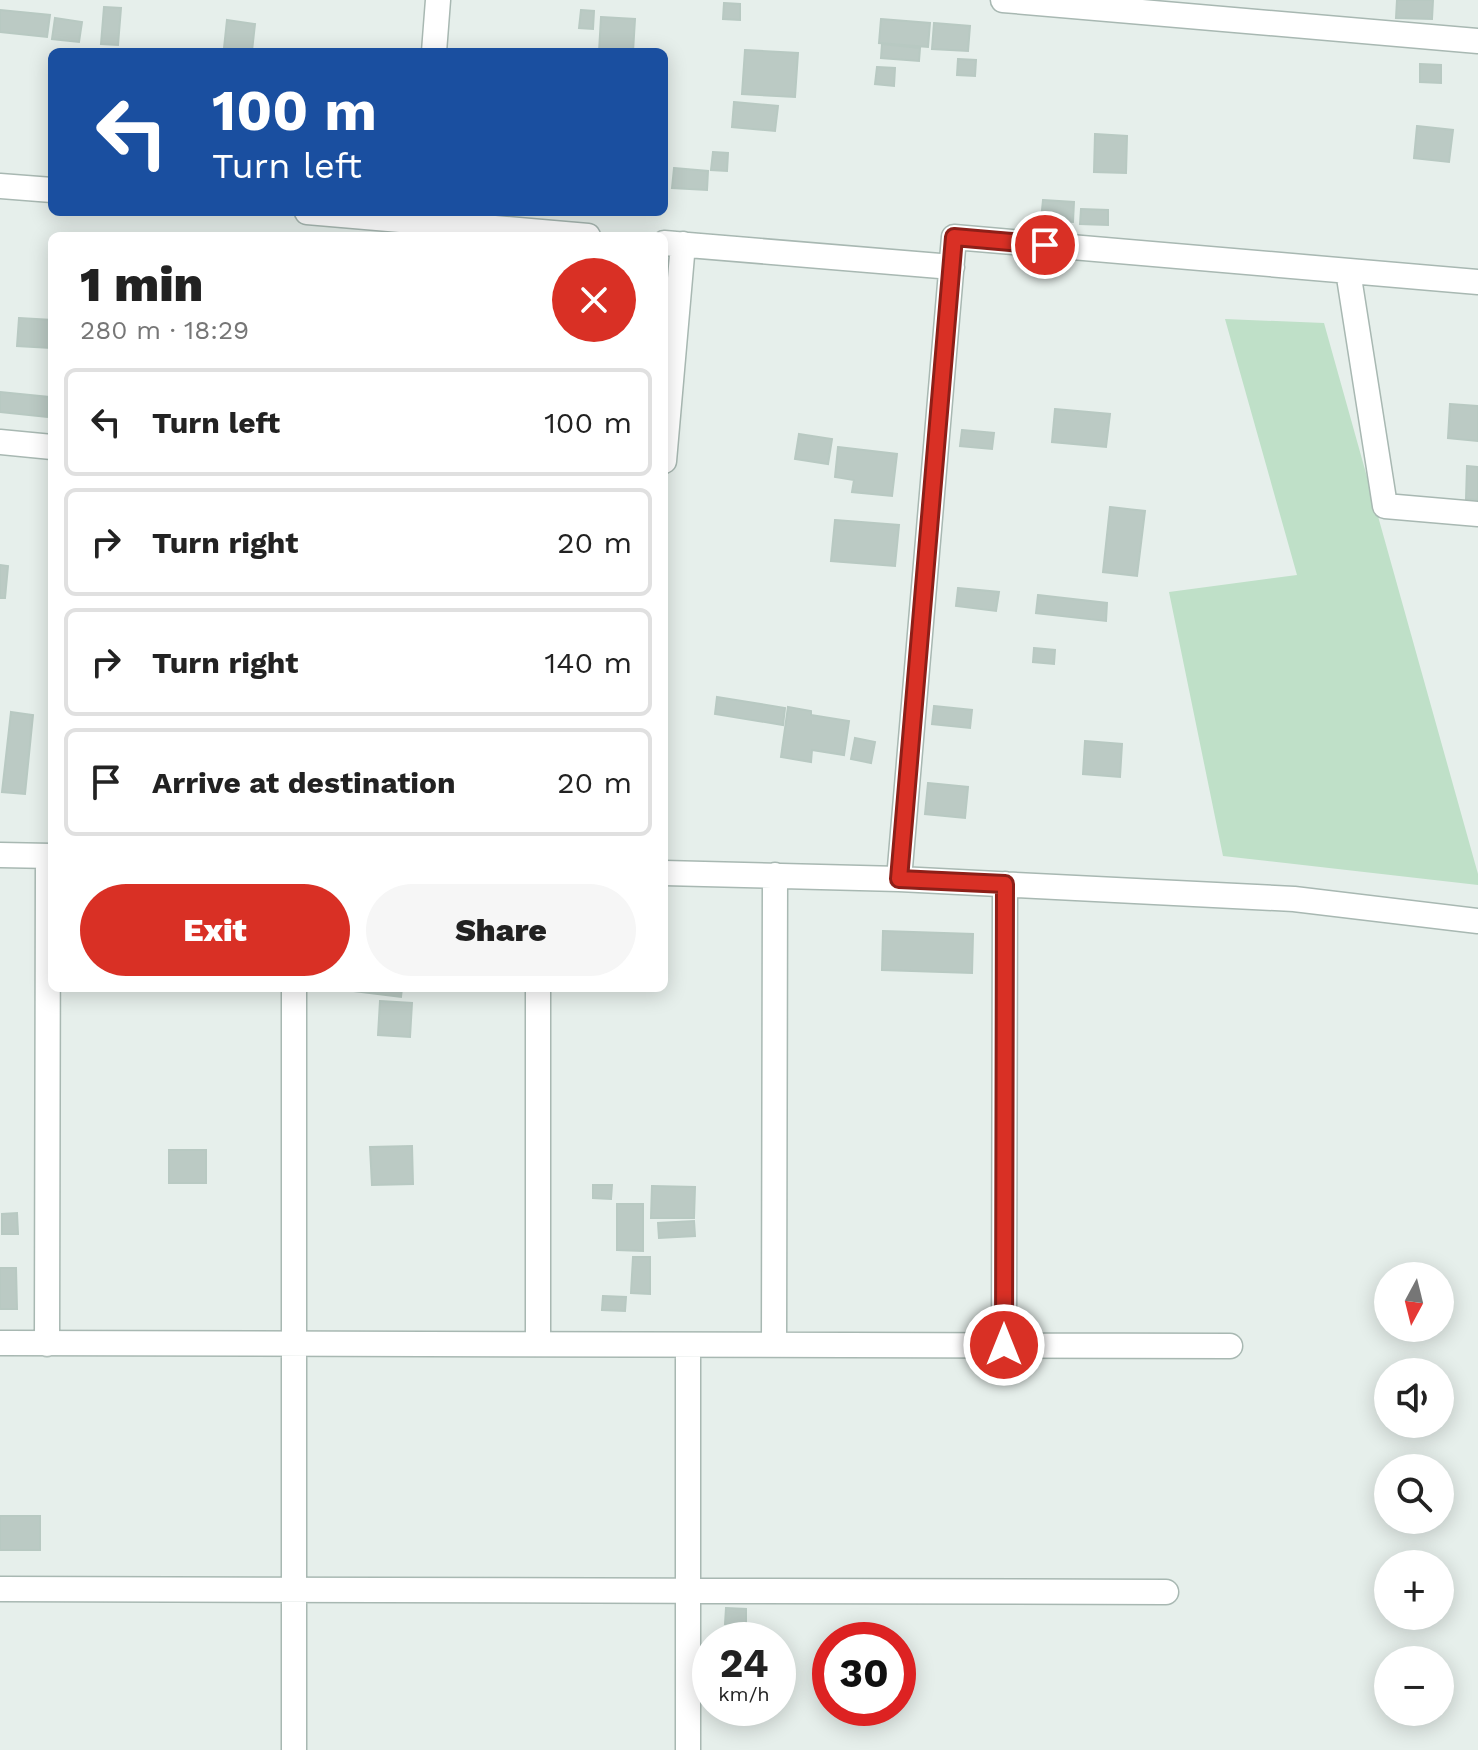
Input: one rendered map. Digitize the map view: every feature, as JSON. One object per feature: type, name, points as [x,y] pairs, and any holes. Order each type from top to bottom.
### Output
[{"type":"street","points":[[434,48],[438,0]]},
{"type":"street","points":[[1003,0],[1478,41]]},
{"type":"street","points":[[0,186],[48,190]]},
{"type":"street","points":[[397,216],[553,232]]},
{"type":"street","points":[[899,879],[954,237],[1478,282]]},
{"type":"street","points":[[668,364],[673,243],[952,267]]},
{"type":"street","points":[[1348,271],[1385,506],[1478,514]]},
{"type":"street","points":[[0,442],[48,447]]},
{"type":"street","points":[[0,855],[48,856]]},
{"type":"street","points":[[668,873],[899,879],[1294,899],[1478,921]]},
{"type":"street","points":[[774,1345],[775,875]]},
{"type":"street","points":[[1004,1345],[1005,884]]},
{"type":"street","points":[[47,1344],[49,992]]},
{"type":"street","points":[[294,992],[294,1750]]},
{"type":"street","points":[[538,992],[538,1344]]},
{"type":"street","points":[[0,1343],[1230,1346]]},
{"type":"street","points":[[688,1345],[688,1750]]},
{"type":"street","points":[[0,1589],[1166,1592]]},
{"type":"green space","points":[[1225,319],[1324,323],[1478,874],[1478,885],[1223,856],[1169,592],[1297,575]]},
{"type":"building","points":[[1397,0],[1433,0],[1432,19],[1396,18]]},
{"type":"building","points":[[724,3],[740,4],[740,20],[723,19]]},
{"type":"building","points":[[104,7],[121,8],[118,45],[101,44]]},
{"type":"building","points":[[0,10],[50,15],[47,37],[0,32]]},
{"type":"building","points":[[581,10],[594,11],[593,29],[579,28]]},
{"type":"building","points":[[601,17],[635,19],[633,48],[599,48]]},
{"type":"building","points":[[55,18],[82,22],[79,42],[52,39]]},
{"type":"building","points":[[881,19],[930,23],[928,47],[879,43]]},
{"type":"building","points":[[227,20],[255,24],[252,48],[224,48]]},
{"type":"building","points":[[934,23],[970,26],[968,51],[932,49]]},
{"type":"building","points":[[882,44],[920,48],[919,61],[881,58]]},
{"type":"building","points":[[745,50],[798,53],[795,97],[742,94]]},
{"type":"building","points":[[958,59],[976,60],[975,76],[957,75]]},
{"type":"building","points":[[1420,64],[1441,65],[1441,83],[1420,82]]},
{"type":"building","points":[[877,67],[895,68],[894,86],[875,84]]},
{"type":"building","points":[[734,102],[778,106],[775,131],[732,127]]},
{"type":"building","points":[[1417,126],[1453,130],[1449,162],[1414,158]]},
{"type":"building","points":[[1095,134],[1127,136],[1126,173],[1094,172]]},
{"type":"building","points":[[713,152],[728,153],[727,171],[711,170]]},
{"type":"building","points":[[674,168],[708,171],[707,190],[672,188]]},
{"type":"building","points":[[1043,200],[1074,202],[1073,222],[1041,220]]},
{"type":"building","points":[[1081,209],[1108,210],[1108,225],[1080,224]]},
{"type":"building","points":[[19,318],[48,320],[48,348],[17,346]]},
{"type":"building","points":[[0,392],[48,397],[47,417],[0,412]]},
{"type":"building","points":[[1450,404],[1478,406],[1478,441],[1448,438]]},
{"type":"building","points":[[1055,409],[1110,414],[1106,447],[1052,442]]},
{"type":"building","points":[[962,430],[994,433],[992,449],[960,446]]},
{"type":"building","points":[[799,434],[832,439],[828,464],[795,459]]},
{"type":"building","points":[[838,447],[897,454],[892,496],[852,492],[854,480],[835,477]]},
{"type":"building","points":[[1467,466],[1478,467],[1478,500],[1466,499]]},
{"type":"building","points":[[1110,507],[1145,511],[1137,576],[1103,572]]},
{"type":"building","points":[[835,520],[899,525],[895,566],[831,561]]},
{"type":"building","points":[[0,565],[8,566],[5,598],[0,598]]},
{"type":"building","points":[[958,588],[999,592],[996,611],[956,606]]},
{"type":"building","points":[[1038,595],[1107,603],[1106,621],[1036,613]]},
{"type":"building","points":[[1034,648],[1055,650],[1054,664],[1033,662]]},
{"type":"building","points":[[717,697],[785,708],[783,725],[715,714]]},
{"type":"building","points":[[934,706],[972,710],[970,728],[932,724]]},
{"type":"building","points":[[788,707],[811,711],[811,715],[849,721],[844,755],[812,750],[811,762],[781,757]]},
{"type":"building","points":[[11,712],[33,715],[25,794],[2,792]]},
{"type":"building","points":[[855,738],[875,742],[871,763],[851,759]]},
{"type":"building","points":[[1085,741],[1122,744],[1120,777],[1083,774]]},
{"type":"building","points":[[928,783],[968,787],[965,818],[925,814]]},
{"type":"building","points":[[883,931],[973,934],[972,973],[882,970]]},
{"type":"building","points":[[361,992],[402,992],[401,997]]},
{"type":"building","points":[[380,1001],[412,1003],[410,1037],[378,1035]]},
{"type":"building","points":[[412,1146],[413,1184],[372,1185],[370,1147]]},
{"type":"building","points":[[169,1150],[206,1150],[206,1183],[169,1183]]},
{"type":"building","points":[[593,1185],[612,1185],[611,1199],[593,1198]]},
{"type":"building","points":[[652,1186],[695,1187],[694,1218],[651,1218]]},
{"type":"building","points":[[617,1204],[643,1204],[643,1251],[617,1250]]},
{"type":"building","points":[[17,1213],[18,1234],[2,1234],[2,1214]]},
{"type":"building","points":[[694,1221],[695,1236],[659,1238],[658,1223]]},
{"type":"building","points":[[633,1257],[650,1257],[650,1294],[631,1293]]},
{"type":"building","points":[[0,1268],[16,1268],[17,1309],[0,1309]]},
{"type":"building","points":[[603,1296],[626,1297],[625,1311],[602,1310]]},
{"type":"building","points":[[0,1516],[40,1516],[40,1550],[0,1550]]},
{"type":"building","points":[[726,1608],[746,1609],[746,1622],[725,1622]]},
{"type":"route","points":[[1004,1345],[1005,884],[899,879],[954,237],[1045,245]]}]
